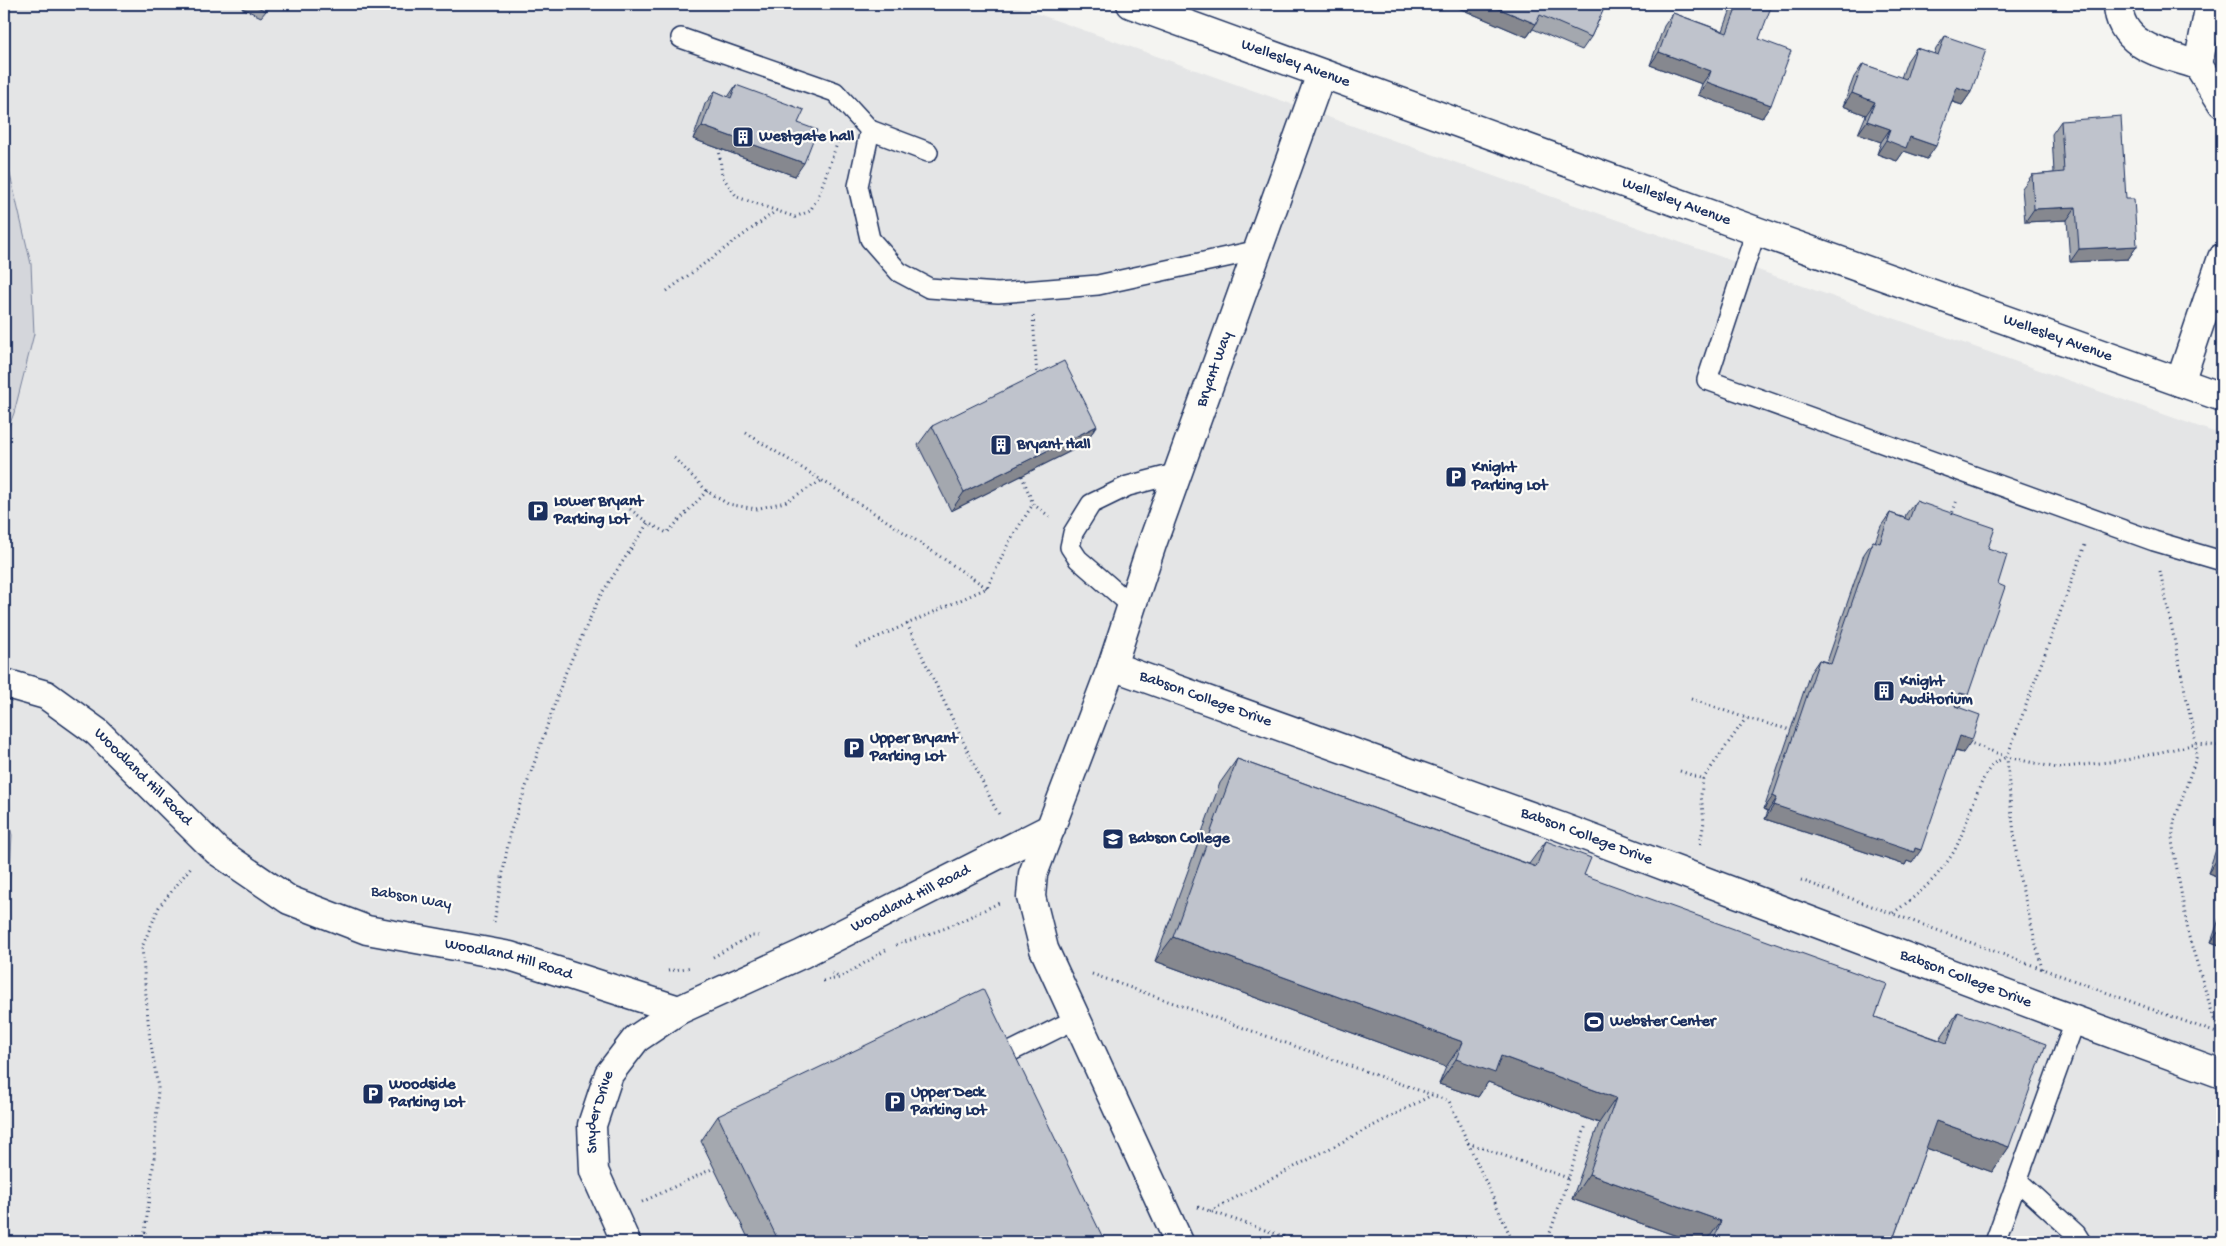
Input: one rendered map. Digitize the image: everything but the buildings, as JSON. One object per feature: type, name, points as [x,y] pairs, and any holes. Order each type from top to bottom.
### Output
[{"type":"street","name":"Wellesley Avenue","points":[[1132,4],[1756,231],[2222,397]]},
{"type":"street","points":[[2118,4],[2122,26],[2137,43],[2198,65],[2222,103]]},
{"type":"street","points":[[2198,65],[2210,4]]},
{"type":"street","name":"Bryant Way","points":[[1112,666],[1178,473],[1321,74]]},
{"type":"street","points":[[2180,382],[2222,258]]},
{"type":"street","points":[[1112,666],[1032,874],[1032,897],[1044,949],[1179,1242]]},
{"type":"street","name":"Babson College Drive","points":[[1112,666],[1561,827],[2075,1021],[2222,1074]]},
{"type":"street","name":"Woodland Hill Road","points":[[4,683],[46,696],[97,732],[217,851],[289,900],[367,930],[510,956],[679,1010],[802,954],[1050,828]]},
{"type":"street","name":"Snyder Drive","points":[[626,1242],[594,1170],[592,1125],[608,1074],[636,1039],[679,1010]]},
{"type":"lane","points":[[681,38],[835,92],[870,130],[928,152]]},
{"type":"lane","points":[[870,130],[858,186],[870,239],[899,272],[929,288],[998,293],[1098,285],[1259,250]]},
{"type":"lane","points":[[1756,231],[1707,380],[2154,541],[2222,561]]},
{"type":"lane","points":[[1132,606],[1078,559],[1070,547],[1073,533],[1091,504],[1128,486],[1178,473]]},
{"type":"lane","points":[[989,1063],[1076,1018]]},
{"type":"lane","points":[[1994,1242],[2075,1021]]},
{"type":"lane","points":[[2017,1180],[2076,1234],[2081,1242]]},
{"type":"path","points":[[719,148],[722,176],[737,197],[795,217],[810,211],[818,197],[836,143],[853,112]]},
{"type":"path","points":[[667,291],[776,211]]},
{"type":"path","points":[[1031,291],[1038,386]]},
{"type":"path","points":[[746,433],[890,522],[987,588]]},
{"type":"path","points":[[674,458],[707,491],[728,504],[756,509],[785,502],[821,481]]},
{"type":"path","points":[[1022,476],[1033,504],[1073,533]]},
{"type":"path","points":[[630,509],[648,523],[667,533],[707,491]]},
{"type":"path","points":[[856,647],[987,588],[1009,542],[1033,504]]},
{"type":"path","points":[[2050,1011],[2042,968],[2019,875],[2007,757],[2094,519]]},
{"type":"path","points":[[494,925],[510,833],[565,674],[600,596],[648,523]]},
{"type":"path","points":[[2154,541],[2196,744],[2196,758],[2174,822],[2172,841],[2189,937],[2216,1022],[2222,1029]]},
{"type":"path","points":[[907,624],[995,808],[1020,844]]},
{"type":"path","points":[[1691,699],[1746,718],[1791,730]]},
{"type":"path","points":[[1700,844],[1704,822],[1701,795],[1703,779],[1746,718]]},
{"type":"path","points":[[1967,742],[2007,757],[2057,768],[2126,760],[2196,744],[2222,746]]},
{"type":"path","points":[[1893,913],[1935,879],[1953,853],[1966,828],[1985,775],[1995,762],[2007,757]]},
{"type":"path","points":[[1680,771],[1703,779]]},
{"type":"path","points":[[141,1242],[145,1232],[154,1158],[158,1088],[149,1032],[142,947],[159,907],[209,844]]},
{"type":"path","points":[[816,982],[840,978],[892,946],[946,928],[1010,898],[1032,897]]},
{"type":"path","points":[[708,960],[751,936],[764,936],[802,954],[840,978]]},
{"type":"path","points":[[666,971],[676,971],[701,965]]},
{"type":"path","points":[[1089,973],[1449,1101],[1513,1242]]},
{"type":"path","points":[[1210,1211],[1432,1095]]},
{"type":"path","points":[[1547,1242],[1586,1125]]},
{"type":"path","points":[[1468,1142],[1568,1178]]},
{"type":"path","points":[[635,1205],[714,1168]]},
{"type":"path","points":[[1194,1205],[1300,1242]]},
{"type":"shaded area","name":"Babson College","points":[[4,4],[1010,4],[2222,435],[2222,1242],[4,1242]]},
{"type":"shaded area","points":[[4,149],[31,264],[34,334],[14,413],[4,439]]},
{"type":"shaded area","points":[[4,804],[12,835],[7,930],[4,951]]},
{"type":"place","name":"Westgate hall","points":[[743,137]]},
{"type":"place","name":"Bryant Hall","points":[[1001,445]]},
{"type":"place","name":"Knight Parking Lot","points":[[1456,477]]},
{"type":"place","name":"Lower Bryant Parking Lot","points":[[538,511]]},
{"type":"place","name":"Knight Auditorium","points":[[1884,691]]},
{"type":"place","name":"Upper Bryant Parking Lot","points":[[854,748]]},
{"type":"place","name":"Babson College","points":[[1113,839]]},
{"type":"place","name":"Webster Center","points":[[1594,1022]]},
{"type":"place","name":"Woodside Parking Lot","points":[[373,1094]]},
{"type":"place","name":"Upper Deck Parking Lot","points":[[895,1102]]}]
